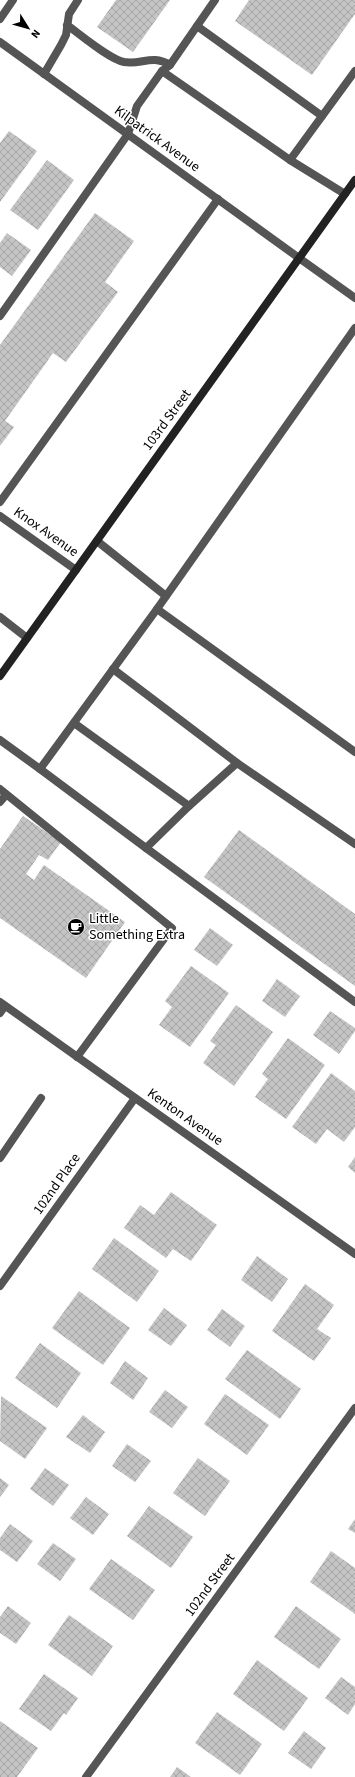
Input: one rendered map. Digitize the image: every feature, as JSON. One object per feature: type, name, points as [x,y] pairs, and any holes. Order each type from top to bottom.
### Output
[{"type":"main road","name":"103rd Street","points":[[0,676],[355,180]]},
{"type":"street","points":[[0,19],[12,0]]},
{"type":"street","points":[[44,74],[66,35],[69,14],[78,0]]},
{"type":"street","points":[[0,316],[128,134],[137,106],[162,72],[170,65],[216,0]]},
{"type":"street","points":[[67,25],[115,58],[125,62],[161,59],[170,65]]},
{"type":"street","points":[[197,26],[322,116]]},
{"type":"street","name":"Kilpatrick Avenue","points":[[0,42],[355,298]]},
{"type":"street","points":[[290,160],[355,71]]},
{"type":"street","points":[[162,72],[290,160],[345,194]]},
{"type":"street","points":[[0,502],[218,199]]},
{"type":"street","points":[[40,769],[157,609],[355,328]]},
{"type":"street","name":"Knox Avenue","points":[[0,516],[76,570]]},
{"type":"street","points":[[97,541],[166,596]]},
{"type":"street","points":[[157,609],[355,752]]},
{"type":"street","points":[[0,617],[27,638]]},
{"type":"street","points":[[113,669],[237,763],[355,844]]},
{"type":"street","points":[[74,723],[189,806]]},
{"type":"street","points":[[0,740],[355,1002]]},
{"type":"street","points":[[146,848],[189,806],[237,763]]},
{"type":"street","points":[[0,802],[3,792],[172,928],[77,1057]]},
{"type":"street","points":[[0,1013],[3,1004]]},
{"type":"street","name":"Kenton Avenue","points":[[3,1004],[355,1254]]},
{"type":"street","points":[[0,1158],[41,1098]]},
{"type":"street","name":"102nd Place","points":[[0,1286],[134,1098]]},
{"type":"street","name":"102nd Street","points":[[86,1777],[355,1408]]},
{"type":"building","points":[[116,0],[170,0],[133,52],[97,27]]},
{"type":"building","points":[[249,0],[355,0],[355,14],[312,75],[235,21]]},
{"type":"building","points":[[9,131],[37,151],[0,202],[0,143]]},
{"type":"building","points":[[47,160],[74,180],[38,230],[10,210]]},
{"type":"building","points":[[95,213],[134,241],[105,282],[118,292],[66,362],[53,353],[5,421],[14,427],[0,446],[0,345]]},
{"type":"building","points":[[7,233],[31,250],[12,276],[0,267],[0,243]]},
{"type":"building","points":[[23,816],[61,842],[48,860],[39,855],[26,874],[34,880],[44,865],[125,922],[86,978],[0,918],[0,849]]},
{"type":"building","points":[[239,830],[355,914],[355,986],[204,877]]},
{"type":"building","points":[[210,928],[233,945],[217,966],[194,950]]},
{"type":"building","points":[[191,966],[229,993],[190,1047],[159,1025],[172,1007],[165,1001]]},
{"type":"building","points":[[277,979],[300,996],[285,1017],[262,1001]]},
{"type":"building","points":[[236,1005],[273,1032],[234,1086],[203,1063],[216,1045],[210,1041]]},
{"type":"building","points":[[330,1011],[355,1028],[355,1031],[339,1054],[313,1035]]},
{"type":"building","points":[[288,1038],[325,1065],[286,1119],[255,1097],[268,1079],[262,1074]]},
{"type":"building","points":[[331,1073],[355,1091],[355,1127],[344,1142],[327,1129],[316,1144],[292,1127]]},
{"type":"building","points":[[355,1157],[355,1173],[348,1167]]},
{"type":"building","points":[[171,1192],[217,1225],[191,1261],[173,1249],[166,1258],[124,1228],[140,1205],[154,1215]]},
{"type":"building","points":[[114,1238],[159,1271],[137,1302],[92,1269]]},
{"type":"building","points":[[257,1256],[288,1279],[272,1302],[241,1280]]},
{"type":"building","points":[[305,1284],[334,1305],[317,1329],[331,1338],[314,1361],[272,1331]]},
{"type":"building","points":[[79,1291],[130,1328],[103,1365],[52,1328]]},
{"type":"building","points":[[164,1308],[187,1325],[171,1346],[148,1330]]},
{"type":"building","points":[[222,1309],[245,1326],[230,1347],[207,1330]]},
{"type":"building","points":[[40,1343],[81,1373],[57,1408],[15,1378]]},
{"type":"building","points":[[247,1350],[301,1389],[280,1419],[225,1379]]},
{"type":"building","points":[[125,1361],[148,1378],[133,1400],[110,1383]]},
{"type":"building","points":[[165,1390],[188,1407],[172,1428],[149,1412]]},
{"type":"building","points":[[225,1394],[269,1425],[247,1455],[204,1424]]},
{"type":"building","points":[[1,1396],[47,1428],[25,1459],[0,1441]]},
{"type":"building","points":[[83,1415],[105,1432],[90,1453],[66,1437]]},
{"type":"building","points":[[127,1444],[151,1461],[135,1482],[112,1466]]},
{"type":"building","points":[[198,1458],[230,1481],[205,1516],[173,1493]]},
{"type":"building","points":[[45,1468],[69,1485],[53,1506],[30,1489]]},
{"type":"building","points":[[0,1478],[9,1485],[0,1497]]},
{"type":"building","points":[[86,1497],[109,1514],[93,1535],[70,1518]]},
{"type":"building","points":[[149,1506],[193,1537],[171,1568],[127,1536]]},
{"type":"building","points":[[355,1519],[355,1533],[348,1529]]},
{"type":"building","points":[[10,1524],[33,1541],[17,1562],[0,1550],[0,1538]]},
{"type":"building","points":[[53,1543],[76,1559],[60,1581],[37,1564]]},
{"type":"building","points":[[331,1551],[355,1568],[355,1614],[310,1582]]},
{"type":"building","points":[[111,1559],[155,1590],[133,1620],[89,1589]]},
{"type":"building","points":[[8,1606],[31,1623],[16,1644],[0,1633],[0,1617]]},
{"type":"building","points":[[296,1606],[341,1639],[319,1669],[274,1637]]},
{"type":"building","points":[[69,1615],[113,1646],[92,1676],[48,1645]]},
{"type":"building","points":[[257,1660],[308,1698],[284,1731],[233,1694]]},
{"type":"building","points":[[44,1674],[78,1698],[66,1715],[64,1713],[51,1731],[19,1709]]},
{"type":"building","points":[[341,1677],[355,1687],[355,1704],[348,1715],[325,1698]]},
{"type":"building","points":[[217,1712],[262,1744],[240,1775],[195,1743]]},
{"type":"building","points":[[0,1721],[38,1748],[17,1777],[0,1777]]},
{"type":"building","points":[[304,1731],[326,1748],[311,1769],[288,1753]]},
{"type":"building","points":[[177,1767],[191,1777],[170,1777]]},
{"type":"place","name":"Little Something Extra","points":[[76,927]]}]
